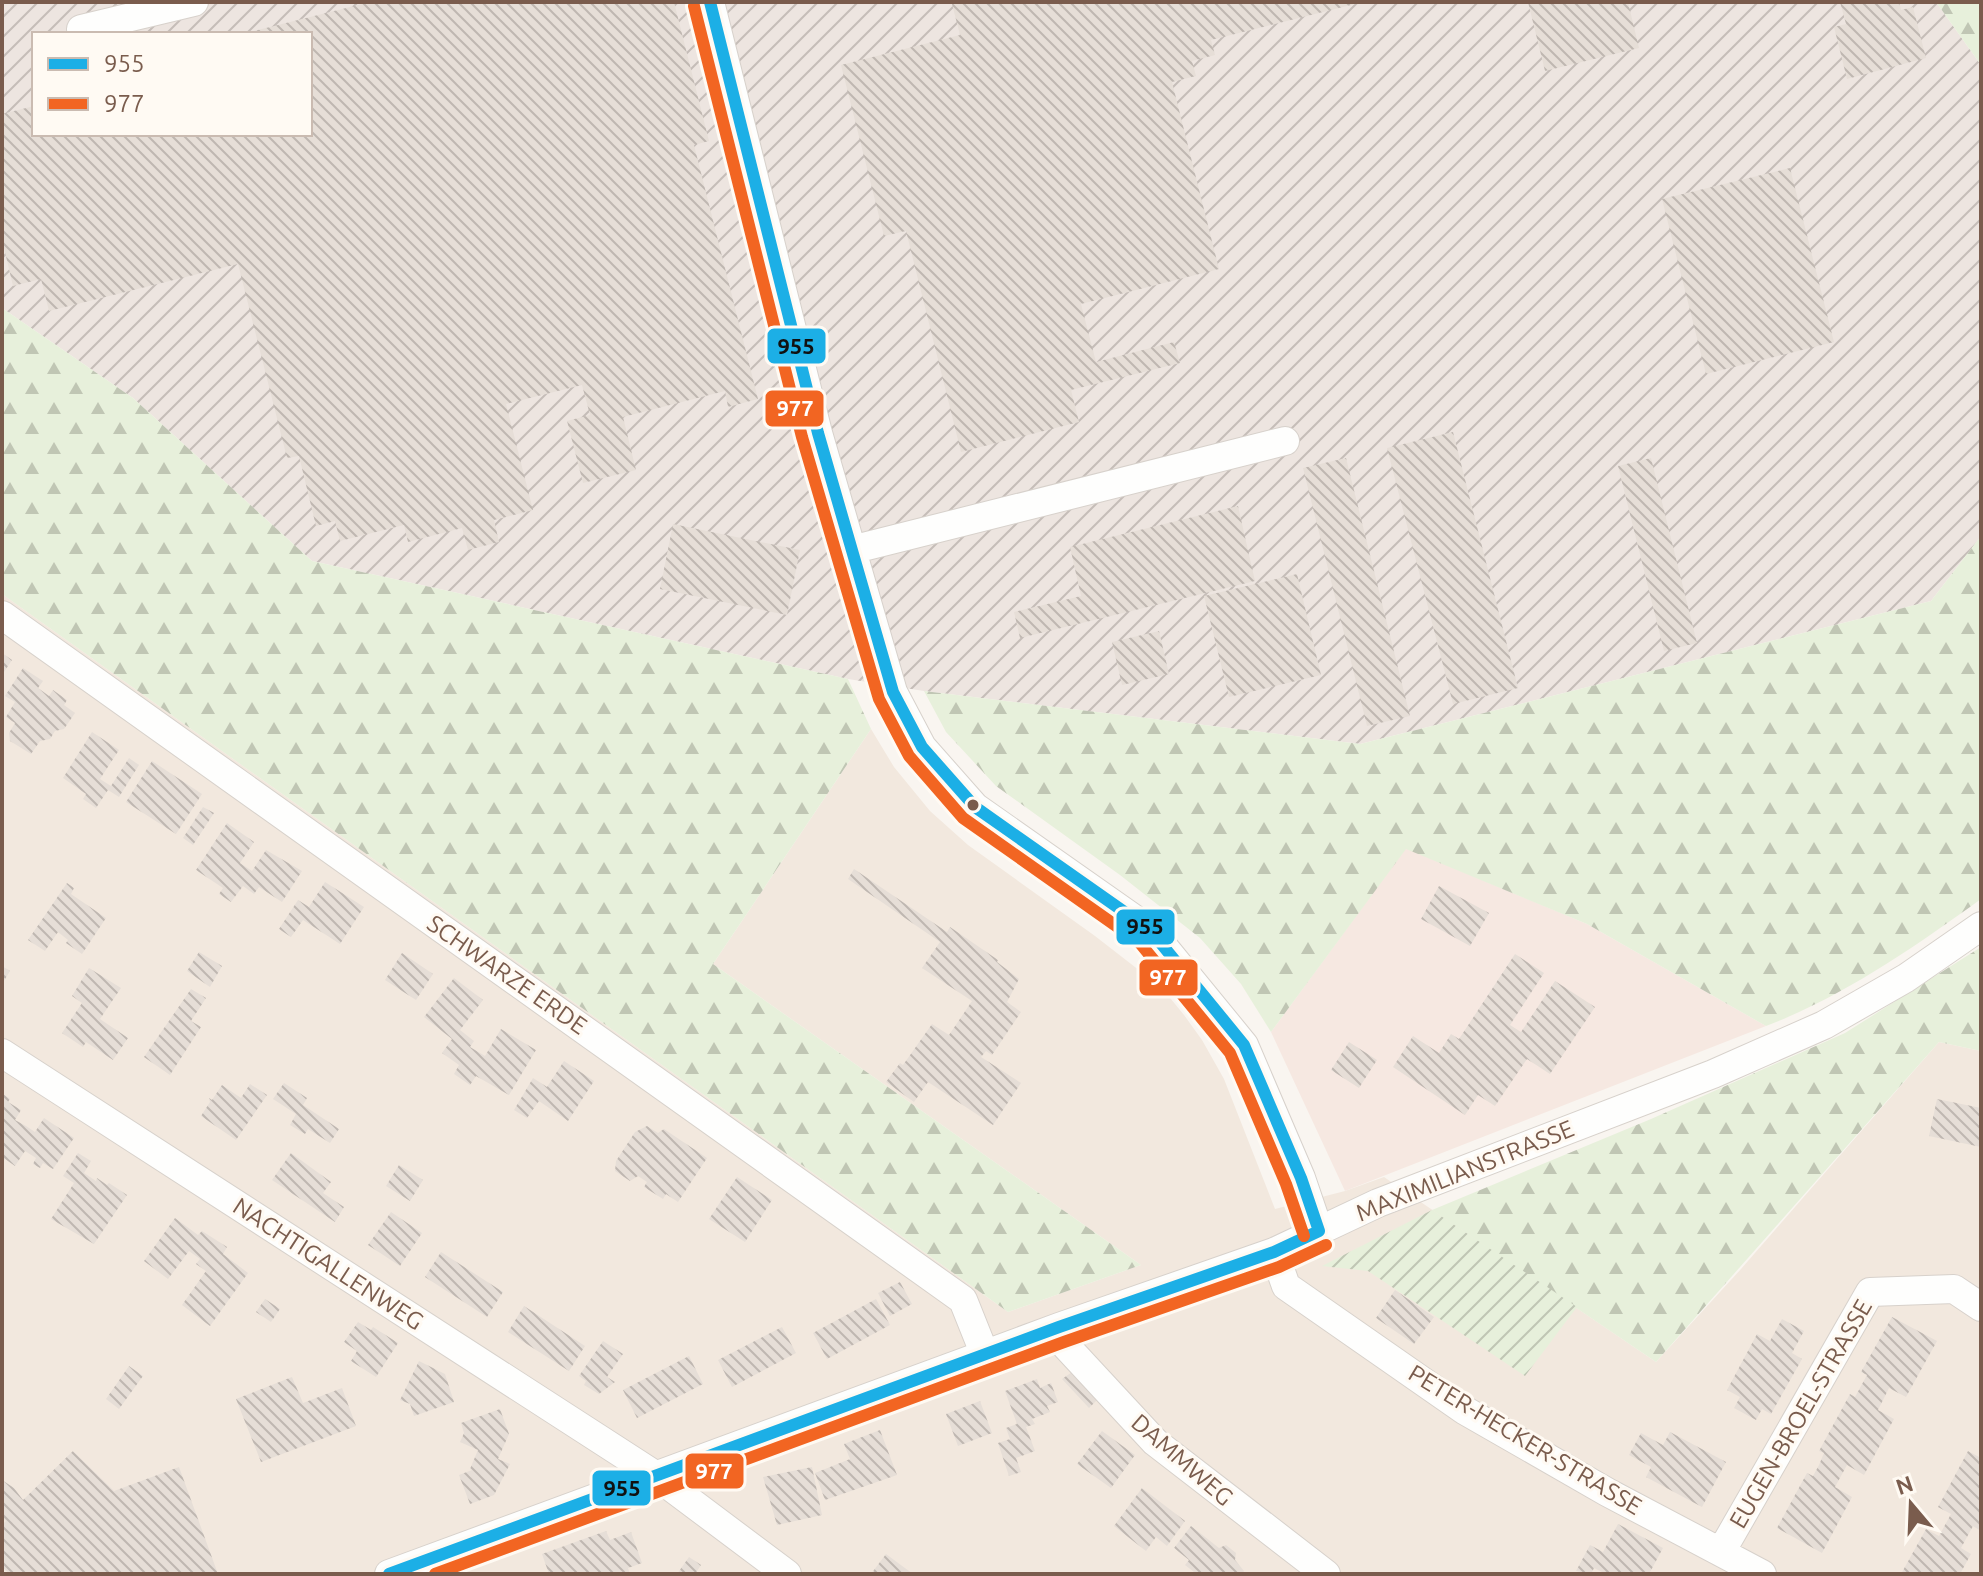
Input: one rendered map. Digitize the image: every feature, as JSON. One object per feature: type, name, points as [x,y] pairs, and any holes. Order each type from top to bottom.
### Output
[{"type":"street","points":[[81,29],[194,2]]},
{"type":"street","points":[[710,2],[818,433],[893,692],[922,747],[975,807],[1150,930],[1244,1045],[1301,1178],[1319,1231]]},
{"type":"street","points":[[851,550],[1285,441]]},
{"type":"street","name":"SCHWARZE ERDE","points":[[2,615],[963,1300],[985,1355]]},
{"type":"street","name":"MAXIMILIANSTRASSE","points":[[389,1574],[1059,1327],[1274,1252],[1378,1203],[1713,1074],[1824,1025],[1906,978],[1981,926]]},
{"type":"street","name":"NACHTIGALLENWEG","points":[[2,1053],[655,1475],[787,1574]]},
{"type":"street","name":"PETER-HECKER-STRASSE","points":[[1274,1252],[1286,1286],[1464,1410],[1607,1492],[1762,1574]]},
{"type":"street","name":"EUGEN-BROEL-STRASSE","points":[[1721,1552],[1870,1292],[1954,1289],[1981,1307]]},
{"type":"street","name":"DAMMWEG","points":[[1059,1327],[1066,1346],[1155,1442],[1326,1574]]},
{"type":"shaded area","points":[[2,2],[1936,2],[1981,65],[1981,536],[1931,601],[1360,744],[848,679],[312,561],[133,398],[2,308]]},
{"type":"shaded area","points":[[2,594],[1008,1312],[1141,1265],[713,964],[871,729],[894,767],[930,811],[968,845],[1162,988],[1202,1040],[1224,1079],[1275,1209],[1345,1191],[1384,1177],[1656,1362],[1939,1042],[1981,1051],[1981,1574],[2,1574]]},
{"type":"shaded area","points":[[1406,848],[1587,924],[1766,1026],[1345,1191],[1271,1032]]},
{"type":"green space","points":[[1936,2],[1981,2],[1981,65]]},
{"type":"green space","points":[[2,308],[133,398],[312,561],[848,679],[871,729],[713,964],[1141,1265],[1008,1312],[2,594]]},
{"type":"green space","points":[[1981,536],[1981,899],[1850,986],[1766,1026],[1587,924],[1406,849],[1271,1032],[1241,984],[1200,938],[1120,875],[996,786],[946,732],[924,691],[1360,744],[1931,601]]},
{"type":"green space","points":[[1981,947],[1981,1051],[1939,1042],[1656,1362],[1432,1210],[1651,1119],[1845,1033]]},
{"type":"green space","points":[[1432,1210],[1577,1307],[1525,1376],[1368,1271],[1322,1266]]},
{"type":"building","points":[[370,2],[674,2],[709,141],[694,145],[758,399],[728,407],[725,391],[623,417],[636,470],[583,483],[567,421],[590,415],[582,385],[506,404],[533,510],[494,520],[499,542],[468,550],[462,528],[408,542],[404,525],[340,541],[335,521],[316,526],[299,456],[287,458],[238,264],[49,311],[41,279],[13,286],[2,248],[2,114],[32,106],[32,136],[312,136],[312,32],[250,32]]},
{"type":"building","points":[[1528,2],[1628,2],[1639,48],[1545,71]]},
{"type":"building","points":[[1840,2],[1899,2],[1901,10],[1913,7],[1926,58],[1847,79],[1834,27],[1846,24]]},
{"type":"building","points":[[1359,3],[1211,40],[1215,55],[1192,61],[1196,76],[1172,82],[1219,269],[1081,304],[1096,362],[1174,342],[1180,363],[1071,390],[1079,422],[961,452],[906,231],[884,236],[841,65],[960,35],[952,4]]},
{"type":"building","points":[[1790,168],[1834,342],[1706,374],[1662,199]]},
{"type":"building","points":[[1453,432],[1518,688],[1453,704],[1387,448]]},
{"type":"building","points":[[1346,458],[1410,716],[1367,726],[1303,468]]},
{"type":"building","points":[[1651,458],[1697,643],[1664,651],[1618,466]]},
{"type":"building","points":[[1238,506],[1255,581],[1020,638],[1014,612],[1081,596],[1070,547]]},
{"type":"building","points":[[673,524],[800,550],[787,615],[660,589]]},
{"type":"building","points":[[1297,574],[1321,675],[1229,697],[1204,596]]},
{"type":"building","points":[[1159,631],[1169,674],[1122,685],[1112,642]]},
{"type":"building","points":[[2,653],[12,660],[2,675]]},
{"type":"building","points":[[23,668],[43,681],[38,688],[49,696],[53,690],[67,700],[64,705],[75,713],[64,729],[55,731],[50,739],[40,741],[31,754],[10,741],[9,733],[15,723],[6,717],[15,702],[5,696]]},
{"type":"building","points":[[92,732],[119,750],[100,779],[111,786],[129,758],[139,765],[119,797],[108,790],[96,808],[83,799],[86,794],[63,778]]},
{"type":"building","points":[[152,761],[202,794],[176,834],[126,802]]},
{"type":"building","points":[[203,807],[214,813],[193,845],[183,838]]},
{"type":"building","points":[[227,823],[254,842],[240,863],[252,871],[266,850],[302,871],[282,902],[259,887],[254,894],[243,886],[231,902],[219,894],[223,888],[196,870]]},
{"type":"building","points":[[854,869],[947,932],[950,927],[998,960],[1019,979],[1007,1002],[1021,1012],[992,1055],[986,1051],[981,1057],[1021,1083],[993,1125],[928,1082],[914,1102],[886,1082],[900,1063],[903,1065],[932,1024],[949,1035],[972,1001],[922,968],[940,942],[848,879]]},
{"type":"building","points":[[325,882],[364,907],[340,944],[303,920],[291,937],[279,929],[298,900],[309,907]]},
{"type":"building","points":[[67,883],[74,888],[71,894],[106,918],[82,954],[66,943],[68,940],[58,932],[45,951],[28,940]]},
{"type":"building","points":[[1439,886],[1489,913],[1470,946],[1421,919]]},
{"type":"building","points":[[199,952],[222,966],[210,987],[187,971]]},
{"type":"building","points":[[402,953],[433,974],[416,1000],[385,980]]},
{"type":"building","points":[[1515,954],[1544,973],[1510,1025],[1521,1032],[1555,981],[1595,1007],[1550,1074],[1527,1059],[1495,1106],[1478,1095],[1465,1115],[1393,1067],[1413,1036],[1439,1053],[1451,1034],[1459,1039]]},
{"type":"building","points":[[2,966],[10,971],[2,984]]},
{"type":"building","points":[[89,968],[121,988],[100,1019],[128,1038],[113,1060],[86,1042],[83,1047],[62,1033],[82,1003],[72,996]]},
{"type":"building","points":[[454,978],[483,1000],[460,1030],[474,1041],[470,1047],[485,1056],[501,1029],[536,1050],[509,1095],[476,1076],[470,1085],[454,1074],[459,1065],[442,1053],[452,1039],[424,1017]]},
{"type":"building","points":[[191,989],[206,998],[191,1021],[201,1027],[170,1075],[144,1057]]},
{"type":"building","points":[[1349,1042],[1377,1060],[1359,1088],[1331,1070]]},
{"type":"building","points":[[564,1061],[594,1081],[568,1121],[539,1101],[527,1118],[514,1110],[533,1078],[547,1087]]},
{"type":"building","points":[[284,1083],[307,1098],[303,1105],[339,1129],[330,1143],[308,1129],[305,1134],[290,1125],[296,1114],[273,1099]]},
{"type":"building","points":[[250,1084],[267,1095],[236,1140],[201,1116],[210,1102],[209,1098],[212,1100],[222,1085],[241,1098]]},
{"type":"building","points":[[2,1093],[10,1099],[8,1102],[21,1110],[15,1120],[35,1132],[44,1118],[74,1138],[53,1169],[43,1163],[40,1168],[33,1164],[36,1158],[25,1151],[15,1166],[5,1159],[2,1163]]},
{"type":"building","points":[[1937,1099],[1981,1108],[1981,1147],[1929,1136]]},
{"type":"building","points":[[647,1126],[658,1133],[664,1129],[707,1158],[678,1202],[666,1194],[663,1199],[644,1187],[647,1182],[638,1176],[630,1181],[615,1171],[616,1161],[635,1132]]},
{"type":"building","points":[[78,1153],[91,1161],[84,1173],[96,1181],[97,1178],[107,1185],[109,1183],[127,1195],[94,1244],[51,1219],[74,1183],[63,1176]]},
{"type":"building","points":[[291,1153],[331,1182],[323,1193],[344,1207],[335,1222],[272,1180]]},
{"type":"building","points":[[399,1165],[423,1180],[410,1201],[386,1186]]},
{"type":"building","points":[[737,1177],[772,1200],[745,1242],[709,1219]]},
{"type":"building","points":[[391,1212],[422,1233],[400,1266],[368,1245]]},
{"type":"building","points":[[175,1218],[198,1235],[202,1231],[227,1247],[223,1254],[248,1273],[210,1326],[182,1305],[206,1271],[196,1264],[200,1259],[189,1251],[168,1279],[144,1261]]},
{"type":"building","points":[[441,1252],[503,1292],[487,1317],[425,1277]]},
{"type":"building","points":[[900,1282],[912,1304],[890,1316],[878,1293]]},
{"type":"building","points":[[1395,1290],[1434,1317],[1414,1344],[1376,1318]]},
{"type":"building","points":[[265,1299],[280,1309],[271,1322],[256,1312]]},
{"type":"building","points":[[876,1299],[890,1325],[827,1359],[813,1333]]},
{"type":"building","points":[[524,1306],[585,1346],[569,1371],[508,1332]]},
{"type":"building","points":[[1892,1317],[1937,1341],[1906,1397],[1889,1388],[1878,1410],[1894,1419],[1864,1475],[1847,1465],[1835,1487],[1852,1497],[1822,1553],[1777,1528],[1807,1473],[1813,1476],[1819,1465],[1824,1453],[1819,1451],[1850,1394],[1855,1397],[1867,1375],[1861,1372]]},
{"type":"building","points":[[1782,1319],[1804,1331],[1792,1353],[1802,1359],[1771,1414],[1762,1409],[1756,1420],[1734,1408],[1740,1397],[1727,1390],[1757,1334],[1770,1341]]},
{"type":"building","points":[[358,1322],[371,1330],[373,1327],[398,1343],[376,1377],[351,1361],[357,1351],[344,1342]]},
{"type":"building","points":[[782,1327],[796,1353],[732,1387],[718,1360]]},
{"type":"building","points":[[603,1341],[623,1354],[607,1377],[615,1382],[599,1394],[584,1385],[586,1381],[579,1376]]},
{"type":"building","points":[[689,1356],[703,1384],[637,1418],[623,1390]]},
{"type":"building","points":[[419,1361],[445,1374],[454,1402],[414,1416],[410,1404],[400,1400]]},
{"type":"building","points":[[129,1366],[143,1376],[119,1409],[106,1399]]},
{"type":"building","points":[[1075,1370],[1100,1397],[1089,1408],[1062,1379]]},
{"type":"building","points":[[292,1377],[303,1403],[342,1388],[356,1426],[261,1462],[236,1399]]},
{"type":"building","points":[[1037,1379],[1040,1388],[1051,1383],[1058,1402],[1047,1406],[1050,1412],[1032,1419],[1035,1424],[1026,1427],[1035,1451],[1016,1458],[1021,1472],[1009,1476],[998,1443],[1010,1439],[1006,1428],[1017,1424],[1005,1391]]},
{"type":"building","points":[[980,1401],[992,1433],[958,1446],[946,1414]]},
{"type":"building","points":[[500,1409],[509,1434],[498,1459],[510,1464],[494,1495],[470,1504],[459,1475],[472,1470],[478,1450],[460,1442],[464,1433],[461,1423]]},
{"type":"building","points":[[880,1430],[897,1475],[825,1500],[815,1473],[850,1459],[844,1444]]},
{"type":"building","points":[[1102,1431],[1135,1455],[1111,1488],[1077,1464]]},
{"type":"building","points":[[1670,1432],[1726,1462],[1702,1507],[1646,1477],[1651,1467],[1629,1455],[1641,1433],[1663,1445]]},
{"type":"building","points":[[73,1451],[114,1491],[179,1467],[218,1574],[10,1574],[2,1567],[2,1525],[6,1521],[2,1517],[2,1480],[14,1488],[23,1500]]},
{"type":"building","points":[[1968,1451],[1981,1458],[1981,1531],[1973,1526],[1961,1548],[1971,1554],[1960,1574],[1901,1574],[1926,1529],[1939,1536],[1951,1514],[1938,1507]]},
{"type":"building","points":[[812,1467],[822,1515],[777,1525],[763,1477]]},
{"type":"building","points":[[1142,1488],[1185,1521],[1167,1546],[1156,1537],[1146,1551],[1114,1526]]},
{"type":"building","points":[[1618,1524],[1663,1548],[1649,1574],[1606,1574],[1594,1568],[1591,1574],[1576,1571],[1590,1545],[1603,1552]]},
{"type":"building","points":[[1191,1526],[1219,1548],[1226,1545],[1236,1553],[1235,1560],[1244,1571],[1242,1574],[1192,1574],[1194,1572],[1185,1565],[1189,1560],[1174,1548]]},
{"type":"building","points":[[606,1531],[610,1540],[631,1532],[642,1563],[628,1568],[630,1574],[549,1574],[542,1554]]},
{"type":"building","points":[[886,1554],[913,1574],[871,1574]]},
{"type":"building","points":[[689,1557],[701,1565],[695,1574],[677,1574]]},
{"type":"transit line","name":"955","points":[[710,2],[818,433],[893,692],[922,747],[975,807],[1150,930],[1244,1045],[1301,1178],[1319,1231]]},
{"type":"transit line","name":"977","points":[[694,6],[802,437],[879,699],[909,756],[963,818],[1139,942],[1230,1053],[1286,1184],[1304,1236]]},
{"type":"transit line","name":"955","points":[[389,1574],[1059,1327],[1274,1252],[1319,1231]]},
{"type":"transit line","name":"977","points":[[435,1574],[1064,1342],[1279,1267],[1326,1245]]}]
